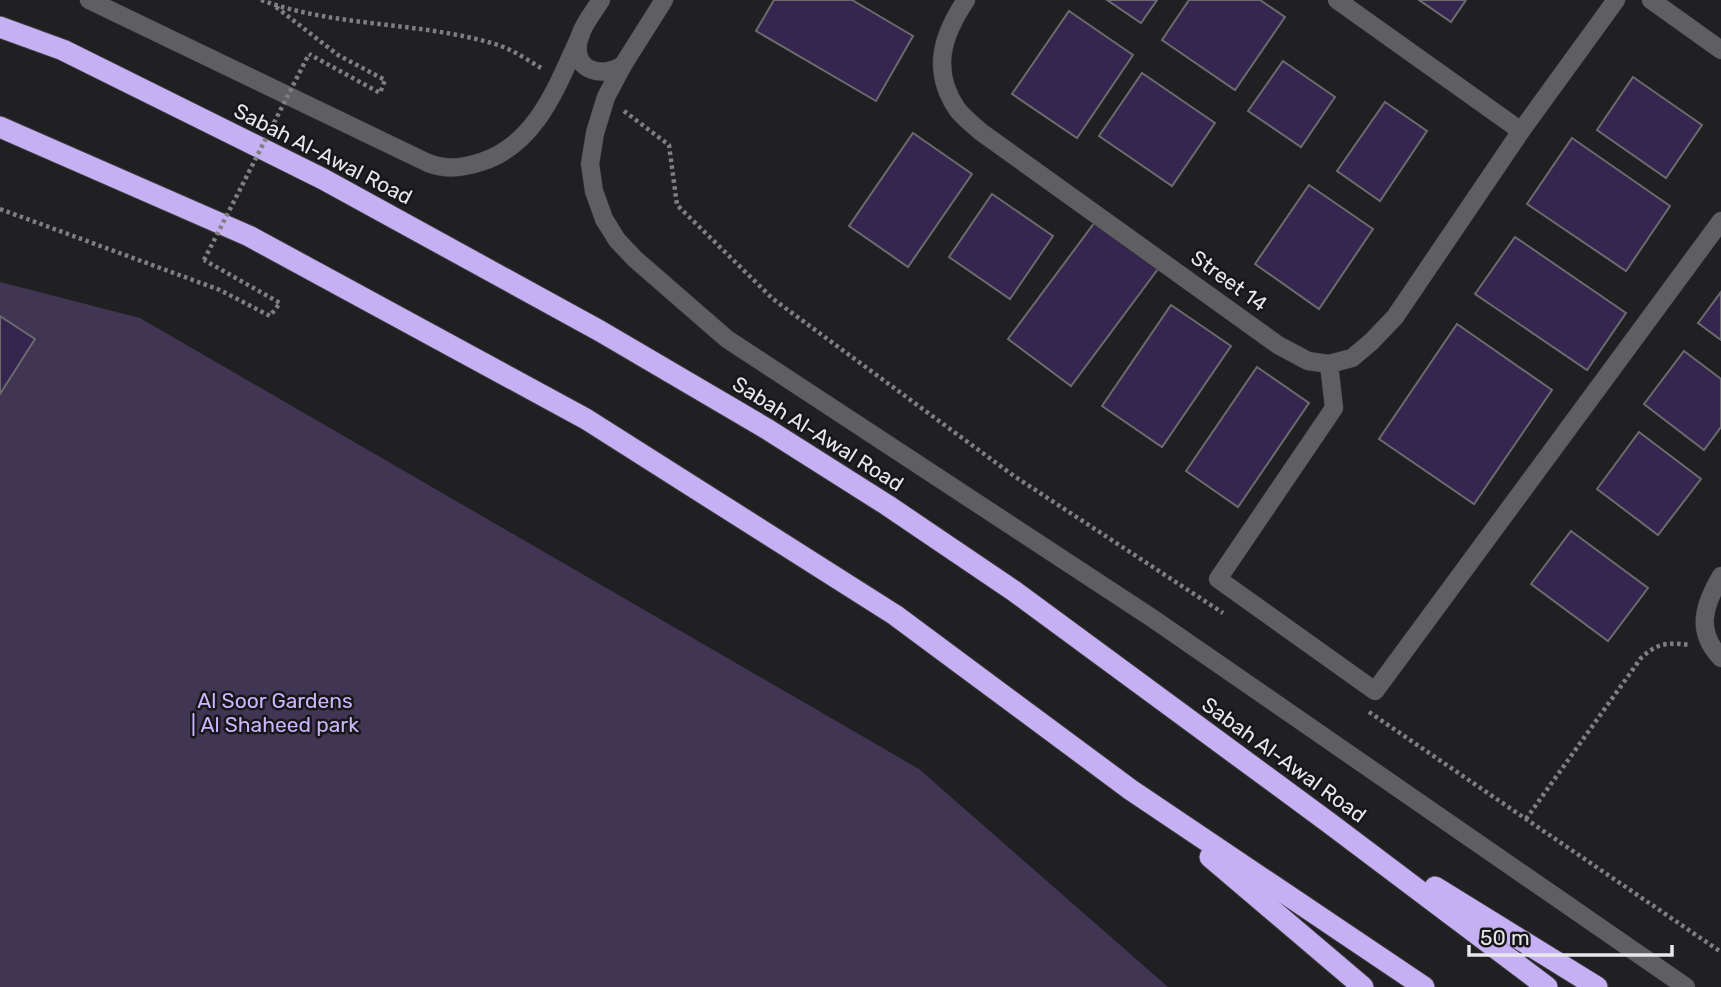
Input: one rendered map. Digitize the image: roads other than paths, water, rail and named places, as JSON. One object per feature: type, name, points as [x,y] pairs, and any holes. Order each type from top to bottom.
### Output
[{"type":"highway","points":[[0,21],[64,50]]},
{"type":"highway","name":"Sabah Al-Awal Road","points":[[0,27],[64,50],[323,179],[600,331],[768,429],[887,505],[1014,592],[1328,822],[1547,987]]},
{"type":"highway","points":[[0,127],[249,236],[586,419],[895,615],[1131,790],[1424,987]]},
{"type":"highway","points":[[1131,790],[1363,987]]},
{"type":"highway","points":[[1328,822],[1597,987]]},
{"type":"street","name":"Sabah Al-Awal Road","points":[[89,0],[438,166],[455,168],[489,159],[510,148],[533,126],[601,0]]},
{"type":"street","name":"Sabah Al-Awal Road","points":[[664,0],[606,96],[595,133],[590,164],[594,191],[604,219],[617,240],[635,259],[727,339],[1152,618],[1686,987]]},
{"type":"street","name":"Street 14","points":[[966,0],[951,23],[941,55],[944,85],[958,110],[981,132],[1278,345],[1308,361],[1329,364]]},
{"type":"street","points":[[1337,0],[1521,131]]},
{"type":"street","points":[[1616,0],[1521,131],[1395,317],[1352,358],[1329,364],[1334,408],[1218,579],[1375,691],[1721,220]]},
{"type":"street","points":[[1651,0],[1721,50]]},
{"type":"street","points":[[581,34],[577,46],[580,58],[588,68],[599,73],[612,72],[623,65]]},
{"type":"street","points":[[1716,653],[1703,623],[1709,599],[1721,576]]},
{"type":"park label","name":"Al Soor Gardens | Al Shaheed park","points":[[275,713]]}]
